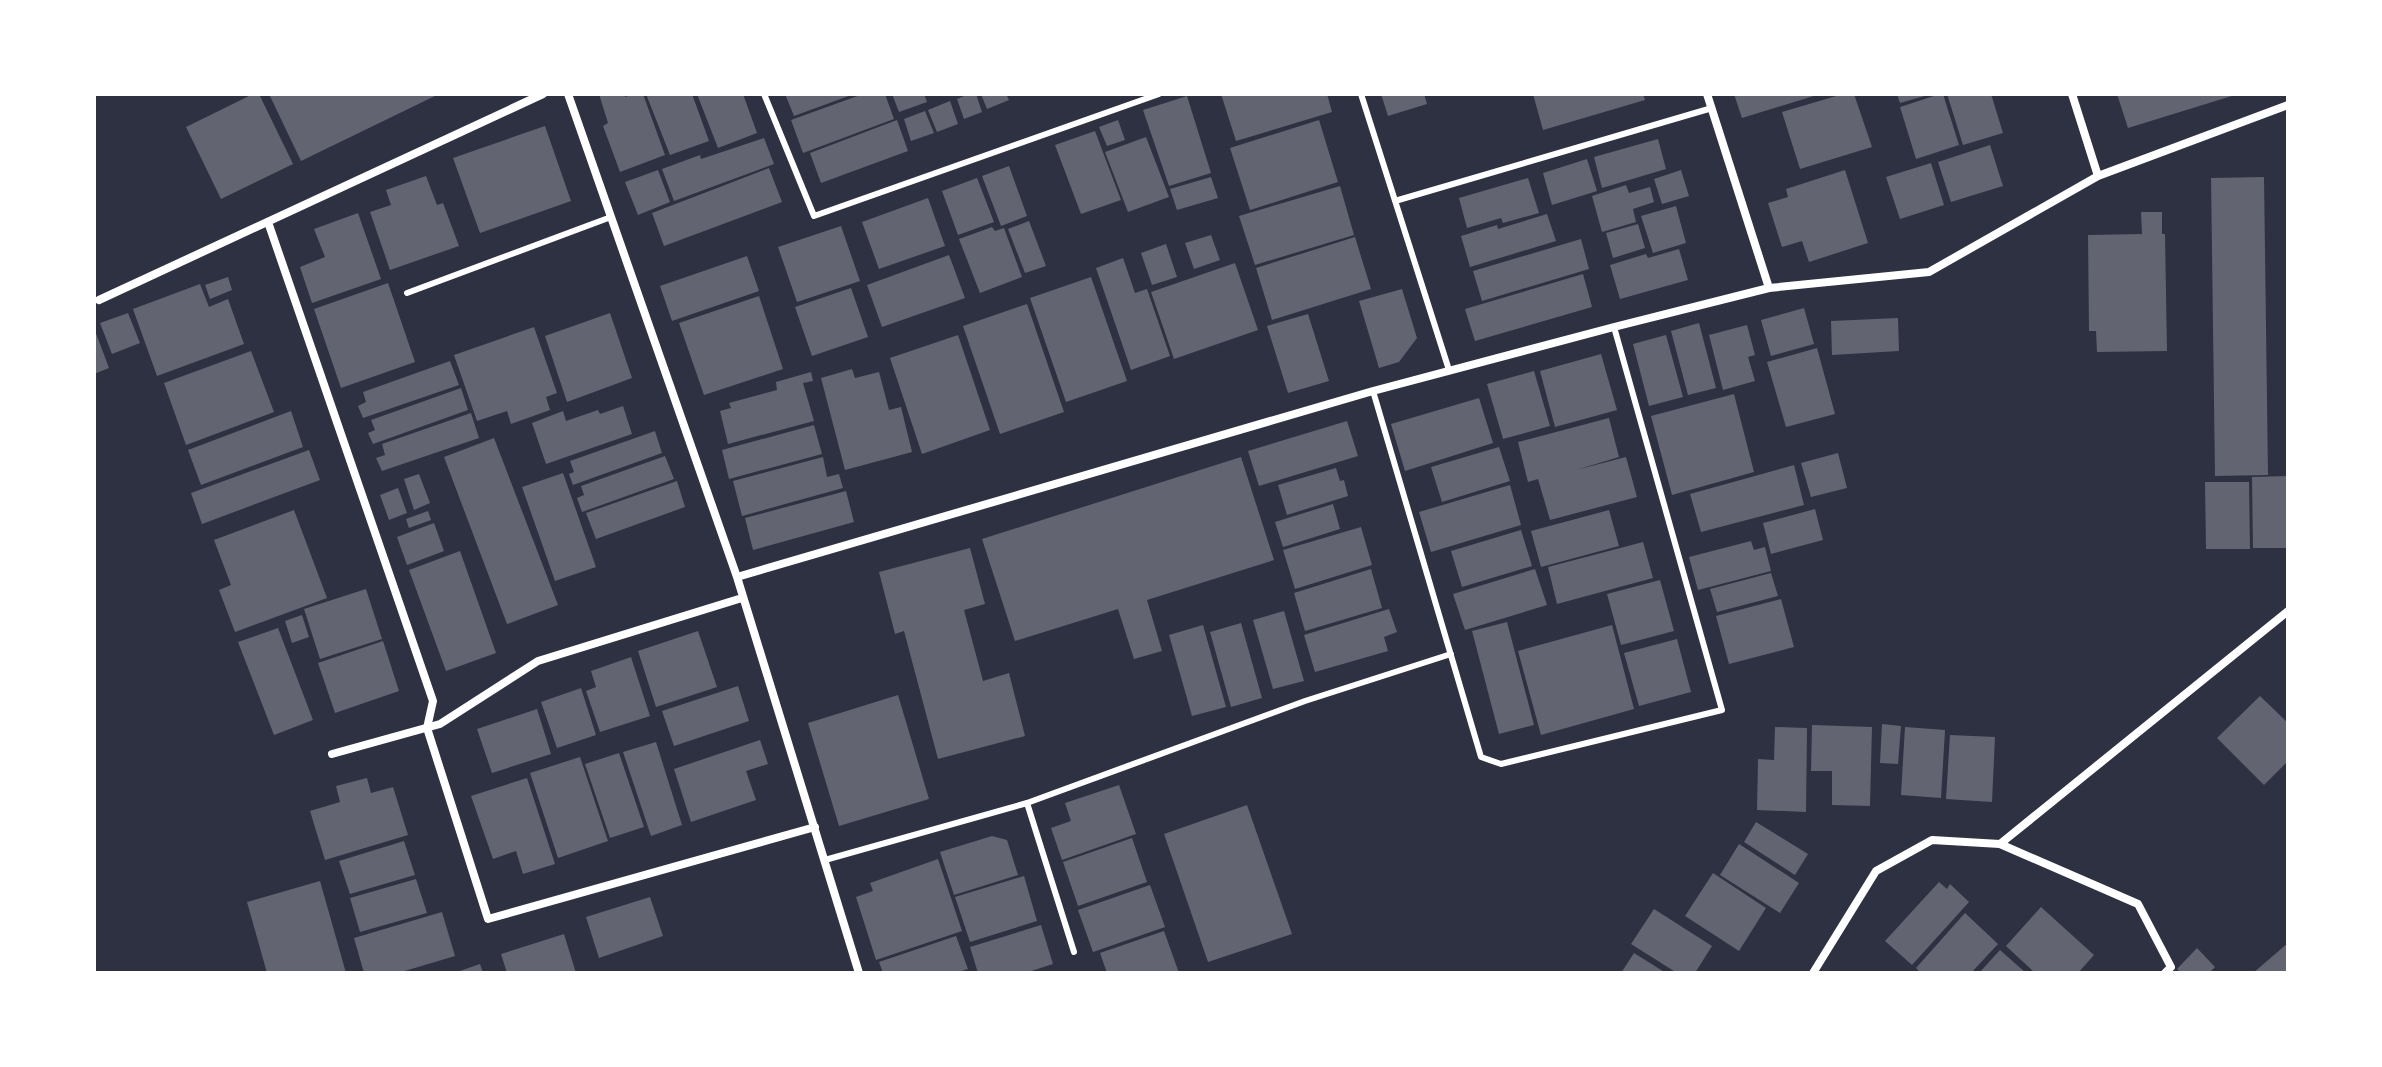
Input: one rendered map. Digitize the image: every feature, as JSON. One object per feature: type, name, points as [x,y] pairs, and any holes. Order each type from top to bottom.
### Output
[{"type":"street","points":[[99,300],[543,94]]},
{"type":"street","points":[[568,94],[737,577],[859,973]]},
{"type":"street","points":[[1707,94],[1769,288]]},
{"type":"street","points":[[2072,94],[2098,176]]},
{"type":"street","points":[[737,577],[1373,391],[1614,327],[1769,288],[1929,272],[2098,176],[2288,105]]},
{"type":"street","points":[[268,222],[433,701],[427,728],[488,919],[815,827]]},
{"type":"street","points":[[332,754],[440,724],[538,661],[742,598]]},
{"type":"street","points":[[2000,844],[2288,611]]},
{"type":"street","points":[[1813,973],[1876,871],[1932,840],[2000,844],[2138,904],[2171,967],[2165,973]]},
{"type":"lane","points":[[764,94],[814,216],[1159,94]]},
{"type":"lane","points":[[1361,94],[1449,370]]},
{"type":"lane","points":[[1395,201],[1712,108]]},
{"type":"lane","points":[[407,293],[611,217]]},
{"type":"lane","points":[[1373,391],[1481,757],[1501,764],[1722,710],[1614,327]]},
{"type":"lane","points":[[825,860],[1027,803],[1305,701],[1451,654]]},
{"type":"lane","points":[[1027,803],[1074,952]]},
{"type":"building","points":[[253,94],[259,94],[293,164],[221,199],[186,127]]},
{"type":"building","points":[[269,94],[439,94],[301,161]]},
{"type":"building","points":[[599,94],[624,94],[625,97],[643,94],[665,155],[620,172],[603,126],[608,123]]},
{"type":"building","points":[[646,94],[692,94],[709,141],[670,155]]},
{"type":"building","points":[[697,94],[743,94],[757,133],[718,148]]},
{"type":"building","points":[[785,94],[854,94],[794,116]]},
{"type":"building","points":[[863,94],[885,94],[894,119],[803,153],[791,120]]},
{"type":"building","points":[[892,94],[924,94],[927,102],[899,112]]},
{"type":"building","points":[[976,94],[982,112],[964,119],[957,99]]},
{"type":"building","points":[[981,94],[1006,94],[1009,100],[987,109]]},
{"type":"building","points":[[1221,94],[1327,94],[1332,112],[1236,141]]},
{"type":"building","points":[[1381,94],[1424,94],[1427,104],[1388,116]]},
{"type":"building","points":[[1533,94],[1643,94],[1645,100],[1543,130]]},
{"type":"building","points":[[1734,94],[1817,94],[1817,95],[1742,118]]},
{"type":"building","points":[[1843,94],[1854,94],[1872,147],[1800,169],[1782,112]]},
{"type":"building","points":[[1897,94],[1928,94],[1928,95],[1900,103]]},
{"type":"building","points":[[1943,94],[1959,145],[1916,159],[1900,107]]},
{"type":"building","points":[[1947,94],[1991,94],[2003,133],[1963,145]]},
{"type":"building","points":[[2117,94],[2235,94],[2235,95],[2128,128]]},
{"type":"building","points":[[1187,96],[1211,173],[1169,186],[1143,110]]},
{"type":"building","points":[[950,101],[958,124],[937,132],[928,110]]},
{"type":"building","points":[[925,111],[934,133],[911,141],[904,119]]},
{"type":"building","points":[[897,120],[908,151],[821,183],[810,153]]},
{"type":"building","points":[[1118,120],[1125,140],[1107,146],[1099,127]]},
{"type":"building","points":[[1319,120],[1338,182],[1250,210],[1230,148]]},
{"type":"building","points":[[545,126],[571,201],[480,233],[453,158]]},
{"type":"building","points":[[1095,131],[1121,200],[1081,214],[1055,145]]},
{"type":"building","points":[[1146,137],[1169,197],[1128,212],[1105,152]]},
{"type":"building","points":[[764,138],[774,164],[674,201],[662,169]]},
{"type":"building","points":[[1658,139],[1666,169],[1602,188],[1594,157]]},
{"type":"building","points":[[1990,145],[2003,186],[1951,202],[1938,162]]},
{"type":"building","points":[[1587,159],[1597,191],[1552,205],[1543,173]]},
{"type":"building","points":[[1931,163],[1944,205],[1900,219],[1886,177]]},
{"type":"building","points":[[1009,166],[1027,216],[1001,226],[982,176]]},
{"type":"building","points":[[769,168],[782,202],[664,246],[652,213]]},
{"type":"building","points":[[658,170],[670,202],[638,215],[625,182]]},
{"type":"building","points":[[1681,170],[1689,196],[1662,204],[1654,179]]},
{"type":"building","points":[[1845,170],[1868,243],[1809,262],[1802,241],[1782,247],[1768,203],[1788,197],[1786,189]]},
{"type":"building","points":[[426,176],[437,205],[443,203],[459,246],[390,270],[370,212],[391,205],[386,190]]},
{"type":"building","points":[[1211,177],[1218,198],[1177,210],[1170,189]]},
{"type":"building","points":[[2264,177],[2268,475],[2215,476],[2211,178]]},
{"type":"building","points":[[977,178],[994,222],[958,235],[942,191]]},
{"type":"building","points":[[1528,178],[1539,213],[1503,223],[1501,218],[1467,228],[1459,198]]},
{"type":"building","points":[[1626,185],[1629,193],[1650,187],[1654,202],[1633,209],[1636,222],[1602,232],[1592,196]]},
{"type":"building","points":[[1340,186],[1354,235],[1255,265],[1239,216]]},
{"type":"building","points":[[928,198],[945,246],[879,269],[862,222]]},
{"type":"building","points":[[1676,206],[1686,243],[1653,253],[1641,216]]},
{"type":"building","points":[[2141,212],[2162,212],[2167,351],[2097,352],[2096,331],[2089,331],[2088,235],[2142,234]]},
{"type":"building","points":[[358,213],[381,279],[312,303],[300,267],[325,257],[314,229]]},
{"type":"building","points":[[1547,214],[1556,241],[1470,267],[1461,236]]},
{"type":"building","points":[[1029,221],[1046,266],[1025,273],[1008,229]]},
{"type":"building","points":[[1638,224],[1645,248],[1613,258],[1606,233]]},
{"type":"building","points":[[841,226],[860,281],[797,302],[778,247]]},
{"type":"building","points":[[992,227],[995,231],[1004,228],[1022,277],[980,293],[959,239]]},
{"type":"building","points":[[1211,235],[1220,260],[1194,269],[1185,243]]},
{"type":"building","points":[[1355,237],[1371,289],[1272,320],[1256,268]]},
{"type":"building","points":[[1581,239],[1589,269],[1482,301],[1473,271]]},
{"type":"building","points":[[1166,244],[1177,277],[1152,285],[1141,253]]},
{"type":"building","points":[[1679,249],[1688,280],[1620,299],[1610,265],[1646,254],[1648,258]]},
{"type":"building","points":[[949,255],[965,298],[882,327],[867,285]]},
{"type":"building","points":[[747,256],[759,291],[672,321],[660,286]]},
{"type":"building","points":[[1123,258],[1135,293],[1147,289],[1170,356],[1131,370],[1096,268]]},
{"type":"building","points":[[1235,263],[1258,330],[1174,359],[1151,292]]},
{"type":"building","points":[[1583,274],[1592,307],[1475,341],[1465,309]]},
{"type":"building","points":[[228,277],[232,290],[210,299],[205,285]]},
{"type":"building","points":[[1091,277],[1127,381],[1066,402],[1030,298]]},
{"type":"building","points":[[388,283],[415,362],[341,388],[314,309]]},
{"type":"building","points":[[200,284],[209,307],[228,299],[244,344],[157,376],[133,309]]},
{"type":"building","points":[[851,288],[868,337],[812,356],[795,307]]},
{"type":"building","points":[[1402,289],[1417,338],[1399,362],[1379,368],[1359,301]]},
{"type":"building","points":[[759,296],[783,369],[704,395],[679,323]]},
{"type":"building","points":[[1027,304],[1064,412],[1000,434],[963,326]]},
{"type":"building","points":[[1804,308],[1814,344],[1771,356],[1761,320]]},
{"type":"building","points":[[128,313],[140,343],[112,354],[100,323]]},
{"type":"building","points":[[610,313],[632,378],[567,402],[545,336]]},
{"type":"building","points":[[1308,314],[1329,381],[1288,393],[1267,326]]},
{"type":"building","points":[[1898,318],[1899,351],[1832,355],[1831,321]]},
{"type":"building","points":[[1699,323],[1716,388],[1688,395],[1671,331]]},
{"type":"building","points":[[1747,325],[1755,355],[1748,357],[1755,381],[1723,390],[1709,335]]},
{"type":"building","points":[[534,327],[557,393],[546,397],[550,410],[511,424],[507,411],[477,421],[454,355]]},
{"type":"building","points":[[94,328],[109,368],[94,374]]},
{"type":"building","points":[[958,335],[990,430],[922,454],[890,358]]},
{"type":"building","points":[[1666,335],[1683,397],[1649,406],[1633,344]]},
{"type":"building","points":[[1817,348],[1835,414],[1786,427],[1767,362]]},
{"type":"building","points":[[251,351],[274,412],[186,445],[164,383]]},
{"type":"building","points":[[1601,354],[1617,410],[1555,427],[1540,371]]},
{"type":"building","points":[[450,361],[459,385],[363,418],[358,406],[366,402],[363,392]]},
{"type":"building","points":[[852,369],[855,378],[879,372],[889,410],[901,407],[912,452],[845,470],[821,378]]},
{"type":"building","points":[[1534,371],[1550,426],[1503,439],[1487,384]]},
{"type":"building","points":[[811,372],[813,381],[803,383],[814,421],[728,444],[720,411],[731,408],[729,403],[777,390],[776,382]]},
{"type":"building","points":[[461,388],[468,410],[373,444],[368,433],[375,430],[371,420]]},
{"type":"building","points":[[1734,394],[1754,472],[1672,495],[1651,416]]},
{"type":"building","points":[[1479,398],[1493,443],[1405,471],[1391,424]]},
{"type":"building","points":[[623,406],[632,434],[546,464],[532,423],[563,411],[566,421],[598,410],[600,414]]},
{"type":"building","points":[[291,411],[303,447],[201,485],[188,450]]},
{"type":"building","points":[[471,413],[479,438],[382,471],[376,458],[385,455],[382,444]]},
{"type":"building","points":[[1609,418],[1619,457],[1576,470],[1626,457],[1637,497],[1550,520],[1538,479],[1528,482],[1518,442]]},
{"type":"building","points":[[1347,421],[1358,456],[1259,486],[1248,451]]},
{"type":"building","points":[[814,425],[822,454],[729,479],[722,450]]},
{"type":"building","points":[[655,431],[662,453],[573,485],[569,474],[574,472],[570,461]]},
{"type":"building","points":[[494,438],[558,605],[507,624],[444,457]]},
{"type":"building","points":[[1499,447],[1510,481],[1442,502],[1431,467]]},
{"type":"building","points":[[309,450],[320,480],[202,524],[191,493]]},
{"type":"building","points":[[1838,453],[1847,488],[1811,497],[1801,463]]},
{"type":"building","points":[[665,456],[674,479],[582,512],[577,498],[584,495],[581,486]]},
{"type":"building","points":[[823,457],[827,477],[839,474],[843,488],[742,516],[733,481]]},
{"type":"building","points":[[1241,457],[1274,560],[1147,600],[1162,651],[1134,659],[1118,609],[1015,641],[982,539]]},
{"type":"building","points":[[1794,465],[1804,505],[1701,532],[1690,494]]},
{"type":"building","points":[[1336,468],[1340,481],[1344,480],[1348,496],[1287,515],[1278,485]]},
{"type":"building","points":[[563,473],[596,567],[555,581],[522,487]]},
{"type":"building","points":[[419,474],[430,503],[414,510],[404,479]]},
{"type":"building","points":[[2288,476],[2288,548],[2253,548],[2252,477]]},
{"type":"building","points":[[677,481],[685,507],[596,539],[586,513]]},
{"type":"building","points":[[2205,482],[2249,482],[2250,549],[2206,549]]},
{"type":"building","points":[[1510,485],[1521,525],[1431,552],[1419,512]]},
{"type":"building","points":[[398,488],[407,513],[389,520],[380,495]]},
{"type":"building","points":[[846,491],[854,522],[753,550],[745,518]]},
{"type":"building","points":[[1333,504],[1340,529],[1283,547],[1275,522]]},
{"type":"building","points":[[1815,509],[1823,540],[1771,554],[1763,523]]},
{"type":"building","points":[[294,510],[327,598],[235,632],[219,590],[231,585],[214,540]]},
{"type":"building","points":[[1609,510],[1619,546],[1541,567],[1531,531]]},
{"type":"building","points":[[428,511],[431,520],[409,528],[406,519]]},
{"type":"building","points":[[434,523],[444,551],[407,565],[397,537]]},
{"type":"building","points":[[1361,527],[1372,565],[1295,589],[1283,550]]},
{"type":"building","points":[[1521,530],[1532,566],[1462,587],[1451,551]]},
{"type":"building","points":[[1751,541],[1754,550],[1765,547],[1771,571],[1698,590],[1689,557]]},
{"type":"building","points":[[1643,542],[1653,578],[1557,604],[1548,567]]},
{"type":"building","points":[[970,548],[985,604],[964,610],[983,681],[1009,673],[1025,736],[938,759],[904,631],[895,634],[879,572]]},
{"type":"building","points":[[460,551],[496,653],[446,671],[409,570]]},
{"type":"building","points":[[1371,569],[1382,608],[1305,631],[1294,593]]},
{"type":"building","points":[[1535,569],[1547,605],[1465,630],[1453,594]]},
{"type":"building","points":[[1771,573],[1778,596],[1717,612],[1710,589]]},
{"type":"building","points":[[1660,580],[1674,631],[1621,645],[1607,594]]},
{"type":"building","points":[[366,589],[382,639],[320,659],[304,609]]},
{"type":"building","points":[[1781,599],[1794,647],[1729,664],[1716,616]]},
{"type":"building","points":[[1389,609],[1397,632],[1384,637],[1388,651],[1315,672],[1304,635]]},
{"type":"building","points":[[1284,611],[1304,681],[1273,689],[1253,620]]},
{"type":"building","points":[[302,615],[309,637],[292,643],[285,621]]},
{"type":"building","points":[[1507,622],[1534,725],[1499,734],[1472,631]]},
{"type":"building","points":[[1241,623],[1262,698],[1231,707],[1210,632]]},
{"type":"building","points":[[1203,625],[1226,707],[1192,716],[1169,635]]},
{"type":"building","points":[[1612,625],[1634,709],[1541,735],[1518,651]]},
{"type":"building","points":[[278,628],[313,720],[274,735],[238,642]]},
{"type":"building","points":[[698,631],[717,687],[656,707],[638,651]]},
{"type":"building","points":[[1677,639],[1691,692],[1639,706],[1624,653]]},
{"type":"building","points":[[383,641],[399,691],[335,713],[318,663]]},
{"type":"building","points":[[631,657],[650,716],[600,732],[586,691],[596,687],[591,671]]},
{"type":"building","points":[[738,686],[749,721],[674,746],[662,711]]},
{"type":"building","points":[[581,688],[596,735],[557,748],[541,702]]},
{"type":"building","points":[[898,695],[929,799],[839,826],[808,723]]},
{"type":"building","points":[[2260,696],[2288,723],[2288,761],[2264,785],[2217,738]]},
{"type":"building","points":[[537,709],[551,754],[492,773],[477,729]]},
{"type":"building","points":[[1882,724],[1901,726],[1898,764],[1880,763]]},
{"type":"building","points":[[1812,725],[1872,727],[1870,806],[1832,805],[1832,771],[1811,771]]},
{"type":"building","points":[[1775,727],[1807,728],[1806,812],[1757,810],[1758,759],[1774,760]]},
{"type":"building","points":[[1905,727],[1945,730],[1941,798],[1901,795]]},
{"type":"building","points":[[1950,735],[1995,737],[1992,802],[1946,799]]},
{"type":"building","points":[[760,740],[768,764],[746,771],[756,800],[691,822],[674,769]]},
{"type":"building","points":[[656,742],[682,825],[651,836],[623,752]]},
{"type":"building","points":[[619,753],[644,827],[610,838],[585,764]]},
{"type":"building","points":[[580,757],[608,841],[558,858],[530,773]]},
{"type":"building","points":[[367,778],[371,793],[393,787],[408,835],[325,860],[310,811],[340,802],[336,786]]},
{"type":"building","points":[[527,778],[555,864],[523,874],[516,851],[493,859],[471,796]]},
{"type":"building","points":[[1119,785],[1136,834],[1062,860],[1051,828],[1071,821],[1065,803]]},
{"type":"building","points":[[1247,805],[1292,934],[1208,962],[1164,834]]},
{"type":"building","points":[[1756,822],[1808,854],[1795,875],[1744,842]]},
{"type":"building","points":[[992,836],[1007,840],[1018,875],[954,895],[940,852]]},
{"type":"building","points":[[1132,838],[1147,882],[1078,906],[1063,862]]},
{"type":"building","points":[[404,841],[415,875],[350,894],[339,861]]},
{"type":"building","points":[[1739,844],[1799,883],[1780,913],[1720,875]]},
{"type":"building","points":[[938,859],[962,931],[876,960],[856,897],[873,891],[870,883]]},
{"type":"building","points":[[1713,873],[1766,908],[1739,951],[1685,916]]},
{"type":"building","points":[[1024,876],[1037,921],[970,942],[955,897]]},
{"type":"building","points":[[416,879],[427,913],[360,932],[350,898]]},
{"type":"building","points":[[320,881],[346,973],[267,973],[247,902]]},
{"type":"building","points":[[1939,882],[1947,889],[1950,884],[1969,902],[1912,965],[1885,941]]},
{"type":"building","points":[[1150,885],[1165,927],[1093,952],[1078,910]]},
{"type":"building","points":[[650,897],[663,936],[599,958],[586,917]]},
{"type":"building","points":[[2041,907],[2094,955],[2078,973],[2035,973],[2006,946]]},
{"type":"building","points":[[1654,909],[1712,946],[1695,973],[1677,973],[1631,944]]},
{"type":"building","points":[[442,912],[455,956],[398,973],[364,973],[354,938]]},
{"type":"building","points":[[1965,913],[1998,944],[1971,973],[1921,973],[1916,968]]},
{"type":"building","points":[[1041,925],[1053,964],[1025,973],[978,973],[970,947]]},
{"type":"building","points":[[1164,931],[1179,973],[1107,973],[1100,953]]},
{"type":"building","points":[[564,934],[576,973],[507,973],[501,954]]},
{"type":"building","points":[[956,936],[968,969],[955,973],[883,973],[879,962]]},
{"type":"building","points":[[2288,943],[2288,973],[2253,973]]},
{"type":"building","points":[[2197,948],[2215,967],[2209,973],[2181,973],[2177,969]]},
{"type":"building","points":[[2000,950],[2026,973],[1979,973]]},
{"type":"building","points":[[1634,953],[1666,973],[1621,973]]},
{"type":"building","points":[[480,964],[483,973],[454,973]]}]
